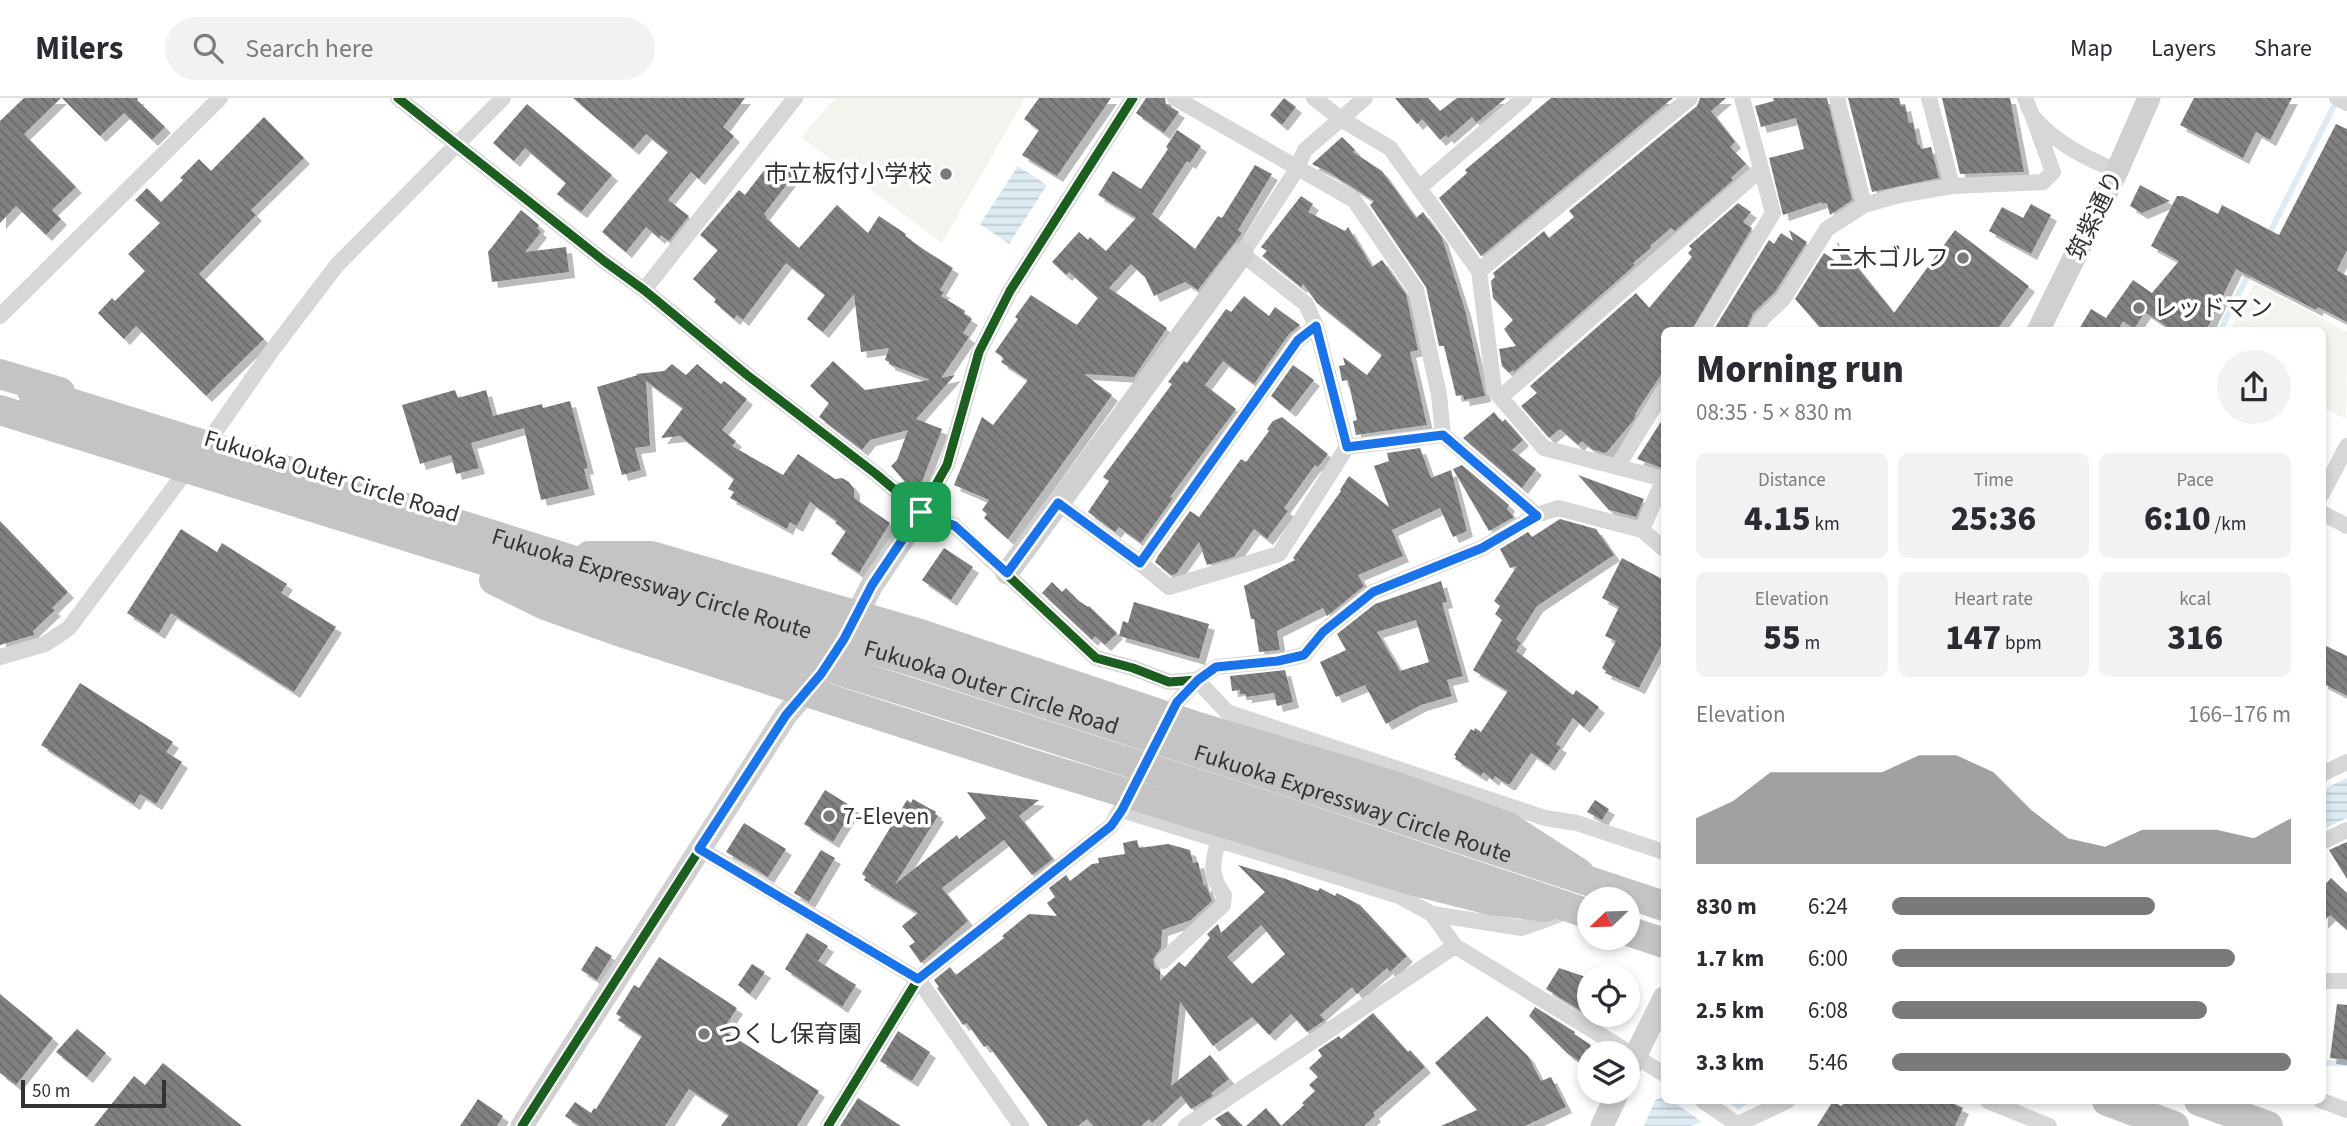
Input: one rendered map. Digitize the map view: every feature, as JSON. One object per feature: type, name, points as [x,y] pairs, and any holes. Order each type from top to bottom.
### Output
[{"type":"highway","name":"Fukuoka Outer Circle Road","points":[[0,377],[86,399],[519,533],[735,605],[1160,736],[1584,876],[1661,897]]},
{"type":"highway","name":"Fukuoka Expressway Circle Route","points":[[0,377],[32,391],[557,555],[925,665],[1661,905]]},
{"type":"highway","name":"Fukuoka Expressway Circle Route","points":[[0,410],[902,690],[1263,805],[1577,912]]},
{"type":"highway","name":"Fukuoka Outer Circle Road","points":[[0,418],[729,643],[1577,912]]},
{"type":"highway","points":[[402,536],[545,605],[1031,764],[1411,880],[1490,900],[1577,913]]},
{"type":"highway","points":[[557,555],[651,556],[920,634],[1195,726],[1395,786],[1506,825],[1584,876]]},
{"type":"highway","points":[[1640,933],[1661,941]]},
{"type":"highway","points":[[2116,1104],[2174,1126]]},
{"type":"highway","points":[[2214,1104],[2262,1114]]},
{"type":"highway","points":[[2231,1104],[2288,1126]]},
{"type":"street","points":[[0,316],[220,98]]},
{"type":"street","points":[[398,98],[645,290],[747,375],[921,512],[955,526],[1096,658],[1169,682],[1198,680]]},
{"type":"street","points":[[0,657],[45,644],[69,628],[337,265],[503,98]]},
{"type":"street","points":[[645,290],[795,98]]},
{"type":"street","points":[[522,1126],[786,715],[821,674],[844,639],[872,585],[921,512],[947,465],[979,352],[1010,291],[1133,98]]},
{"type":"street","points":[[1175,98],[1354,200],[1416,290],[1439,395],[1443,435],[1537,516]]},
{"type":"street","points":[[1314,98],[1341,119],[1390,148],[1479,271],[1494,390],[1544,448],[1661,478]]},
{"type":"street","points":[[1007,573],[1242,254],[1305,150],[1365,98]]},
{"type":"street","points":[[1419,188],[1524,98]]},
{"type":"street","points":[[1479,271],[1690,98]]},
{"type":"street","points":[[1703,327],[1773,213],[1742,98]]},
{"type":"street","points":[[1837,98],[1864,205]]},
{"type":"street","points":[[1930,98],[1952,186]]},
{"type":"street","points":[[1758,327],[1761,320],[1783,299],[1827,229],[1864,205],[1900,195],[1952,186],[2043,182],[2053,172],[2025,98]]},
{"type":"street","name":"筑紫通り","points":[[2040,327],[2117,171],[2149,98]]},
{"type":"street","points":[[2337,98],[2347,103]]},
{"type":"street","points":[[2033,117],[2055,138],[2095,162],[2117,171]]},
{"type":"street","points":[[1501,397],[1761,169]]},
{"type":"street","points":[[1058,503],[1169,587],[1279,554],[1347,447],[1316,326],[1306,304],[1242,254]]},
{"type":"street","points":[[1140,563],[1298,340],[1316,326]]},
{"type":"street","points":[[1617,467],[1661,395]]},
{"type":"street","points":[[1347,447],[1443,435]]},
{"type":"street","points":[[2326,486],[2347,446]]},
{"type":"street","points":[[1642,530],[1661,486]]},
{"type":"street","points":[[828,1126],[918,979],[1111,826],[1122,810],[1177,702],[1198,680],[1216,667],[1278,661],[1304,655],[1323,632],[1373,592],[1482,548],[1537,516],[1558,508],[1642,530],[1661,546]]},
{"type":"street","points":[[2326,515],[2347,526]]},
{"type":"street","points":[[1198,680],[1227,712],[1545,818],[1577,823],[1661,851]]},
{"type":"street","points":[[2326,772],[2347,762]]},
{"type":"street","points":[[1122,810],[1399,896],[1432,914],[1522,928],[1577,915]]},
{"type":"street","points":[[2326,840],[2347,830]]},
{"type":"street","points":[[1163,961],[1223,905],[1224,895],[1215,883],[1213,871],[1219,839]]},
{"type":"street","points":[[699,849],[918,979],[1021,1126]]},
{"type":"street","points":[[1432,914],[1455,946],[1612,1041]]},
{"type":"street","points":[[1186,1126],[1455,946]]},
{"type":"street","points":[[2326,981],[2347,981]]},
{"type":"street","points":[[1640,1046],[1661,1004]]},
{"type":"street","points":[[1640,1067],[1661,1073]]},
{"type":"street","points":[[2326,1102],[2347,1110]]},
{"type":"street","points":[[1601,1122],[1611,1104]]},
{"type":"street","points":[[1707,1104],[1737,1126],[1781,1104]]},
{"type":"street","points":[[1995,1104],[2049,1126]]},
{"type":"shaded area","points":[[835,98],[1025,98],[942,243],[801,137]]},
{"type":"shaded area","points":[[1018,166],[1047,185],[1009,244],[980,224]]},
{"type":"shaded area","points":[[2254,283],[2347,332],[2346,419],[2326,409],[2326,327],[2232,327]]},
{"type":"shaded area","points":[[2347,778],[2347,818],[2326,828],[2326,788]]},
{"type":"shaded area","points":[[1661,1097],[1661,1104],[1748,1104],[1690,1126],[1601,1126]]},
{"type":"pier","points":[[1657,1096],[1644,1126],[1598,1126],[1600,1123]]},
{"type":"pier","points":[[1676,1104],[1731,1104],[1741,1111],[1705,1124]]},
{"type":"building","points":[[24,98],[61,98],[24,134],[76,187],[52,210],[61,219],[46,235],[16,206],[0,223],[0,121]]},
{"type":"building","points":[[62,98],[138,98],[165,127],[152,140],[124,113],[100,136]]},
{"type":"building","points":[[573,98],[745,98],[723,127],[734,136],[699,179],[691,172],[668,200],[689,216],[669,241],[661,235],[659,238],[646,227],[626,252],[602,232],[668,152],[646,134],[633,149]]},
{"type":"building","points":[[1039,98],[1111,98],[1057,176],[1022,155],[1039,130],[1024,119]]},
{"type":"building","points":[[1146,98],[1165,98],[1166,104],[1179,112],[1164,133],[1136,113]]},
{"type":"building","points":[[1284,98],[1296,107],[1282,125],[1270,115]]},
{"type":"building","points":[[1395,98],[1428,98],[1440,111],[1457,98],[1506,98],[1476,123],[1472,117],[1448,138],[1446,135],[1440,140],[1422,119],[1417,124]]},
{"type":"building","points":[[1551,98],[1673,98],[1481,256],[1439,198],[1467,173],[1465,170]]},
{"type":"building","points":[[1700,98],[1726,98],[1711,111],[1735,142],[1730,147],[1746,164],[1731,178],[1733,180],[1675,231],[1671,228],[1650,246],[1651,248],[1633,263],[1635,265],[1514,372],[1513,370],[1509,373],[1502,366],[1499,349],[1516,346],[1504,329],[1513,320],[1493,298],[1493,273],[1544,231],[1549,238],[1574,217],[1569,211],[1697,106]]},
{"type":"building","points":[[1773,98],[1827,98],[1852,200],[1830,215],[1827,203],[1822,202],[1783,215],[1769,158],[1804,149],[1796,118],[1761,127],[1755,106],[1774,101]]},
{"type":"building","points":[[1848,98],[1899,98],[1901,106],[1905,105],[1909,123],[1913,122],[1918,145],[1921,149],[1931,147],[1939,178],[1872,192]]},
{"type":"building","points":[[1942,98],[2010,98],[2024,172],[1960,174]]},
{"type":"building","points":[[2194,98],[2292,98],[2270,140],[2256,132],[2243,158],[2180,125]]},
{"type":"building","points":[[527,104],[612,175],[581,212],[557,194],[566,183],[525,148],[514,161],[493,143]]},
{"type":"building","points":[[264,117],[304,158],[251,210],[256,215],[199,274],[264,339],[206,396],[136,326],[124,339],[98,313],[112,298],[115,301],[145,271],[128,254],[160,223],[135,200],[147,188],[161,202],[199,159],[211,171]]},
{"type":"building","points":[[2336,124],[2347,129],[2347,250],[2337,270],[2347,276],[2347,322],[2318,307],[2316,310],[2236,269],[2208,327],[2167,327],[2145,312],[2135,327],[2123,321],[2121,327],[2080,327],[2091,309],[2106,318],[2133,280],[2152,293],[2179,261],[2151,246],[2177,196],[2183,196],[2218,214],[2222,205],[2279,235]]},
{"type":"building","points":[[1177,130],[1201,146],[1190,163],[1187,161],[1152,214],[1195,249],[1218,216],[1222,218],[1255,165],[1272,174],[1238,230],[1242,233],[1198,290],[1185,282],[1154,296],[1145,277],[1131,264],[1109,288],[1167,328],[1134,377],[1084,374],[1112,395],[1008,539],[984,518],[987,514],[982,510],[989,500],[954,485],[982,417],[993,425],[1028,380],[1001,362],[1004,358],[995,352],[1031,295],[1077,325],[1098,298],[1069,272],[1066,275],[1052,262],[1079,232],[1088,240],[1090,237],[1106,251],[1136,218],[1098,195],[1113,171],[1141,189],[1168,149],[1166,147]]},
{"type":"building","points":[[1342,137],[1355,150],[1353,152],[1382,171],[1416,218],[1423,212],[1442,238],[1465,310],[1485,396],[1464,400],[1463,395],[1456,396],[1444,346],[1439,346],[1426,287],[1370,205],[1374,201],[1312,164]]},
{"type":"building","points":[[773,159],[794,175],[764,214],[799,248],[837,205],[868,233],[879,216],[953,268],[940,290],[944,292],[941,296],[965,311],[964,314],[972,319],[963,333],[969,337],[941,378],[955,375],[916,419],[942,429],[922,482],[912,490],[891,466],[897,460],[908,430],[870,440],[862,450],[819,417],[829,403],[810,386],[833,361],[865,390],[930,380],[889,364],[885,360],[889,348],[861,352],[854,294],[823,332],[807,319],[825,295],[786,263],[743,320],[737,315],[734,319],[693,279],[718,250],[700,235],[739,190],[745,195]]},
{"type":"building","points":[[2140,185],[2170,201],[2142,213],[2130,206]]},
{"type":"building","points":[[1301,196],[1313,204],[1308,212],[1345,231],[1348,227],[1372,267],[1382,260],[1406,294],[1418,350],[1410,352],[1427,425],[1356,435],[1353,421],[1357,420],[1348,380],[1342,381],[1339,366],[1345,365],[1343,357],[1367,375],[1382,355],[1317,303],[1303,284],[1301,287],[1262,256],[1267,251],[1261,247]]},
{"type":"building","points":[[1738,203],[1751,212],[1743,222],[1752,228],[1693,327],[1661,327],[1661,375],[1633,421],[1606,453],[1593,450],[1582,441],[1578,445],[1560,429],[1549,438],[1521,406],[1537,393],[1530,386],[1636,293],[1649,308],[1692,257],[1688,253],[1692,249],[1689,246]]},
{"type":"building","points":[[2031,204],[2051,215],[2031,254],[1989,231],[2002,207],[2023,218]]},
{"type":"building","points":[[521,210],[539,225],[537,228],[541,232],[525,252],[566,247],[569,272],[492,282],[488,252]]},
{"type":"building","points":[[1789,230],[1807,242],[1775,292],[1753,313],[1748,327],[1715,327],[1769,240],[1774,244],[1781,233],[1793,241]]},
{"type":"building","name":"二木ゴルフ","points":[[1955,230],[2029,286],[1999,327],[1820,327],[1795,299],[1824,253],[1843,266],[1837,242],[1894,313]]},
{"type":"building","points":[[1244,296],[1269,316],[1275,307],[1300,325],[1289,334],[1254,384],[1223,361],[1205,385],[1236,409],[1170,497],[1173,498],[1141,543],[1119,527],[1115,532],[1088,512],[1109,481],[1103,477],[1172,384],[1168,382],[1184,361],[1187,363],[1226,309],[1231,312]]},
{"type":"building","points":[[672,364],[686,375],[697,364],[721,384],[724,381],[747,399],[722,430],[736,441],[732,446],[783,475],[798,454],[835,479],[842,478],[849,482],[854,489],[854,498],[890,523],[859,573],[831,554],[846,531],[835,523],[837,521],[810,502],[797,526],[790,522],[787,529],[730,498],[734,492],[728,489],[734,479],[680,436],[661,438],[683,408],[646,381],[650,446],[635,448],[641,470],[622,475],[597,387],[638,375],[636,374],[664,371]]},
{"type":"building","points":[[1293,365],[1314,380],[1290,411],[1271,396]]},
{"type":"building","points":[[455,390],[458,398],[486,390],[493,416],[542,404],[543,408],[570,401],[588,468],[584,469],[589,489],[541,500],[524,428],[471,443],[479,468],[456,474],[451,455],[420,464],[402,405]]},
{"type":"building","points":[[1494,412],[1502,422],[1505,419],[1523,440],[1512,450],[1536,469],[1522,488],[1463,438]]},
{"type":"building","points":[[1282,417],[1328,454],[1318,467],[1315,465],[1284,508],[1288,511],[1267,539],[1254,529],[1234,557],[1207,565],[1199,542],[1176,574],[1171,575],[1155,562],[1158,556],[1190,511],[1199,517],[1241,459],[1246,462],[1269,431],[1267,429],[1273,421]]},
{"type":"building","points":[[1661,422],[1661,468],[1637,459]]},
{"type":"building","points":[[1420,448],[1431,478],[1451,470],[1467,531],[1453,537],[1440,508],[1392,530],[1403,556],[1358,575],[1364,586],[1327,616],[1323,608],[1277,631],[1280,650],[1259,652],[1254,619],[1251,619],[1244,586],[1295,560],[1293,558],[1349,476],[1389,507],[1374,466],[1389,461],[1387,453]]},
{"type":"building","points":[[1462,465],[1509,505],[1507,509],[1514,517],[1489,531],[1453,469]]},
{"type":"building","points":[[1578,475],[1644,499],[1636,517],[1609,510]]},
{"type":"building","points":[[1560,519],[1596,529],[1614,555],[1537,606],[1516,639],[1521,643],[1516,651],[1573,695],[1576,690],[1599,707],[1584,727],[1573,718],[1556,744],[1561,747],[1549,765],[1531,753],[1510,784],[1507,784],[1495,776],[1493,780],[1483,772],[1481,776],[1455,759],[1454,755],[1471,729],[1474,731],[1475,728],[1481,732],[1508,691],[1473,670],[1502,620],[1495,614],[1500,606],[1494,601],[1517,566],[1510,568],[1500,549],[1528,532],[1532,537]]},
{"type":"building","points":[[0,521],[68,592],[52,608],[55,610],[33,631],[34,635],[0,645]]},
{"type":"building","points":[[181,529],[217,552],[222,543],[287,584],[281,593],[336,627],[294,692],[171,613],[159,633],[127,613]]},
{"type":"building","points":[[944,548],[973,567],[951,600],[922,580]]},
{"type":"building","points":[[1622,558],[1661,578],[1661,646],[1639,688],[1605,673],[1602,668],[1616,641],[1605,636],[1619,607],[1602,598]]},
{"type":"building","points":[[1441,581],[1447,602],[1442,603],[1463,676],[1447,680],[1452,696],[1421,705],[1386,724],[1365,685],[1336,697],[1320,662],[1346,650],[1337,634],[1375,604]],"holes":[[[1416,620],[1429,662],[1400,671],[1377,632]]]},
{"type":"building","points":[[1052,582],[1062,592],[1066,588],[1079,601],[1089,606],[1117,633],[1105,645],[1095,636],[1092,640],[1042,593]]},
{"type":"building","points":[[1134,602],[1209,624],[1199,659],[1119,636],[1123,621],[1128,623]]},
{"type":"building","points":[[2326,646],[2347,656],[2347,696],[2326,685]]},
{"type":"building","points":[[1285,670],[1293,702],[1277,706],[1274,693],[1246,697],[1246,694],[1240,694],[1240,690],[1232,691],[1230,676]]},
{"type":"building","points":[[80,683],[173,742],[166,752],[182,762],[156,804],[140,794],[134,804],[41,745]]},
{"type":"building","name":"7-Eleven","points":[[825,790],[854,808],[833,842],[804,824]]},
{"type":"building","points":[[967,792],[1039,800],[1019,816],[1053,859],[1032,875],[1004,840],[942,888],[968,921],[921,963],[909,946],[915,942],[902,926],[918,913],[864,880],[866,877],[862,874],[907,800],[911,803],[913,799],[936,812],[938,816],[895,884],[957,835],[959,839],[986,818]]},
{"type":"building","points":[[1595,800],[1609,809],[1602,820],[1587,812]]},
{"type":"building","points":[[744,823],[786,849],[768,877],[726,852]]},
{"type":"building","points":[[1137,840],[1139,848],[1168,844],[1190,850],[1193,863],[1198,862],[1204,886],[1206,885],[1212,901],[1191,920],[1162,930],[1161,948],[1153,959],[1155,968],[1160,971],[1160,981],[1179,962],[1185,967],[1210,938],[1207,934],[1218,924],[1221,933],[1265,892],[1238,865],[1318,891],[1320,888],[1335,896],[1337,893],[1360,905],[1407,956],[1390,972],[1387,968],[1357,994],[1352,987],[1320,1015],[1325,1020],[1307,1032],[1291,1014],[1269,1035],[1252,1017],[1213,1046],[1180,1002],[1171,1086],[1210,1055],[1229,1079],[1211,1093],[1213,1096],[1191,1109],[1181,1096],[1152,1123],[1149,1119],[1141,1126],[1093,1126],[1087,1119],[1078,1126],[1048,1126],[988,1045],[984,1047],[967,1023],[963,1025],[934,980],[950,967],[956,975],[1004,938],[1002,936],[1029,914],[1057,916],[1047,903],[1055,897],[1049,888],[1066,875],[1070,881],[1092,864],[1099,863],[1098,858],[1125,854],[1123,843]],"holes":[[[1261,925],[1285,954],[1252,984],[1227,957]]]},
{"type":"building","points":[[2347,842],[2347,879],[2329,850]]},
{"type":"building","points":[[821,850],[835,858],[809,902],[794,893]]},
{"type":"building","points":[[2331,878],[2347,893],[2347,930],[2330,915],[2326,919],[2326,884]]},
{"type":"building","points":[[807,933],[828,946],[818,961],[856,985],[842,1007],[785,969]]},
{"type":"building","points":[[596,946],[612,956],[597,980],[581,970]]},
{"type":"building","points":[[659,957],[737,1008],[723,1030],[819,1091],[797,1126],[721,1126],[729,1115],[689,1089],[665,1126],[580,1126],[565,1116],[575,1102],[591,1113],[596,1109],[642,1036],[618,1020],[621,1017],[616,1014],[634,985],[639,988]]},
{"type":"building","points":[[752,964],[765,972],[750,994],[738,985]]},
{"type":"building","points":[[1559,968],[1577,974],[1577,1008],[1546,989]]},
{"type":"building","points":[[0,994],[53,1038],[16,1085],[0,1073]]},
{"type":"building","points":[[2337,1004],[2347,1005],[2347,1060],[2330,1058]]},
{"type":"building","points":[[1535,1007],[1575,1032],[1574,1034],[1585,1041],[1577,1041],[1577,1060],[1568,1054],[1529,1016]]},
{"type":"building","points":[[1373,1013],[1425,1067],[1373,1113],[1375,1116],[1364,1126],[1281,1126],[1315,1091],[1309,1085],[1318,1077],[1309,1068],[1322,1056],[1318,1050],[1339,1036],[1341,1039]]},
{"type":"building","points":[[1487,1016],[1528,1056],[1541,1081],[1551,1077],[1566,1107],[1525,1126],[1441,1126],[1477,1110],[1435,1063]]},
{"type":"building","points":[[77,1029],[106,1053],[87,1077],[56,1052]]},
{"type":"building","points":[[898,1031],[930,1052],[912,1081],[880,1061]]},
{"type":"building","points":[[163,1063],[242,1126],[94,1126],[134,1076],[145,1085]]},
{"type":"building","points":[[858,1098],[901,1126],[840,1126]]},
{"type":"building","points":[[478,1099],[503,1116],[497,1126],[460,1126]]},
{"type":"building","points":[[1831,1104],[1954,1104],[1963,1108],[1955,1126],[1817,1126]]},
{"type":"building","points":[[1266,1108],[1281,1126],[1246,1126]]},
{"type":"building","points":[[1228,1111],[1243,1126],[1222,1126],[1215,1119]]},
{"type":"waterway","points":[[2267,238],[2333,108]]},
{"type":"waterway","points":[[2222,327],[2251,269]]},
{"type":"waterway","points":[[2326,1063],[2347,1063]]},
{"type":"cycle path","points":[[398,98],[644,290],[921,512],[955,526],[1096,658],[1169,682],[1197,680]]},
{"type":"cycle path","points":[[522,1126],[786,715],[821,674],[844,639],[872,585],[921,512],[947,465],[979,352],[1010,291],[1133,98]]},
{"type":"cycle path","points":[[828,1126],[918,979],[1111,826],[1122,810],[1177,702],[1197,680],[1216,667],[1278,661],[1304,655],[1323,632],[1373,592],[1482,548],[1537,515]]},
{"type":"place","name":"市立板付小学校","points":[[946,174]]},
{"type":"place","name":"二木ゴルフ","points":[[1963,258]]},
{"type":"place","name":"レッドマン","points":[[2139,308]]},
{"type":"place","name":"7-Eleven","points":[[829,816]]},
{"type":"place","name":"つくし保育園","points":[[704,1034]]},
{"type":"route","points":[[1316,326],[1347,447],[1443,435],[1537,516],[1482,548],[1373,592],[1323,632],[1304,655],[1278,661],[1216,667],[1198,680],[1177,702],[1122,810],[1111,826],[918,979],[699,849],[786,715],[821,674],[844,639],[872,585],[921,512],[955,526],[1007,573],[1058,503],[1140,563],[1298,340],[1316,326]]}]
